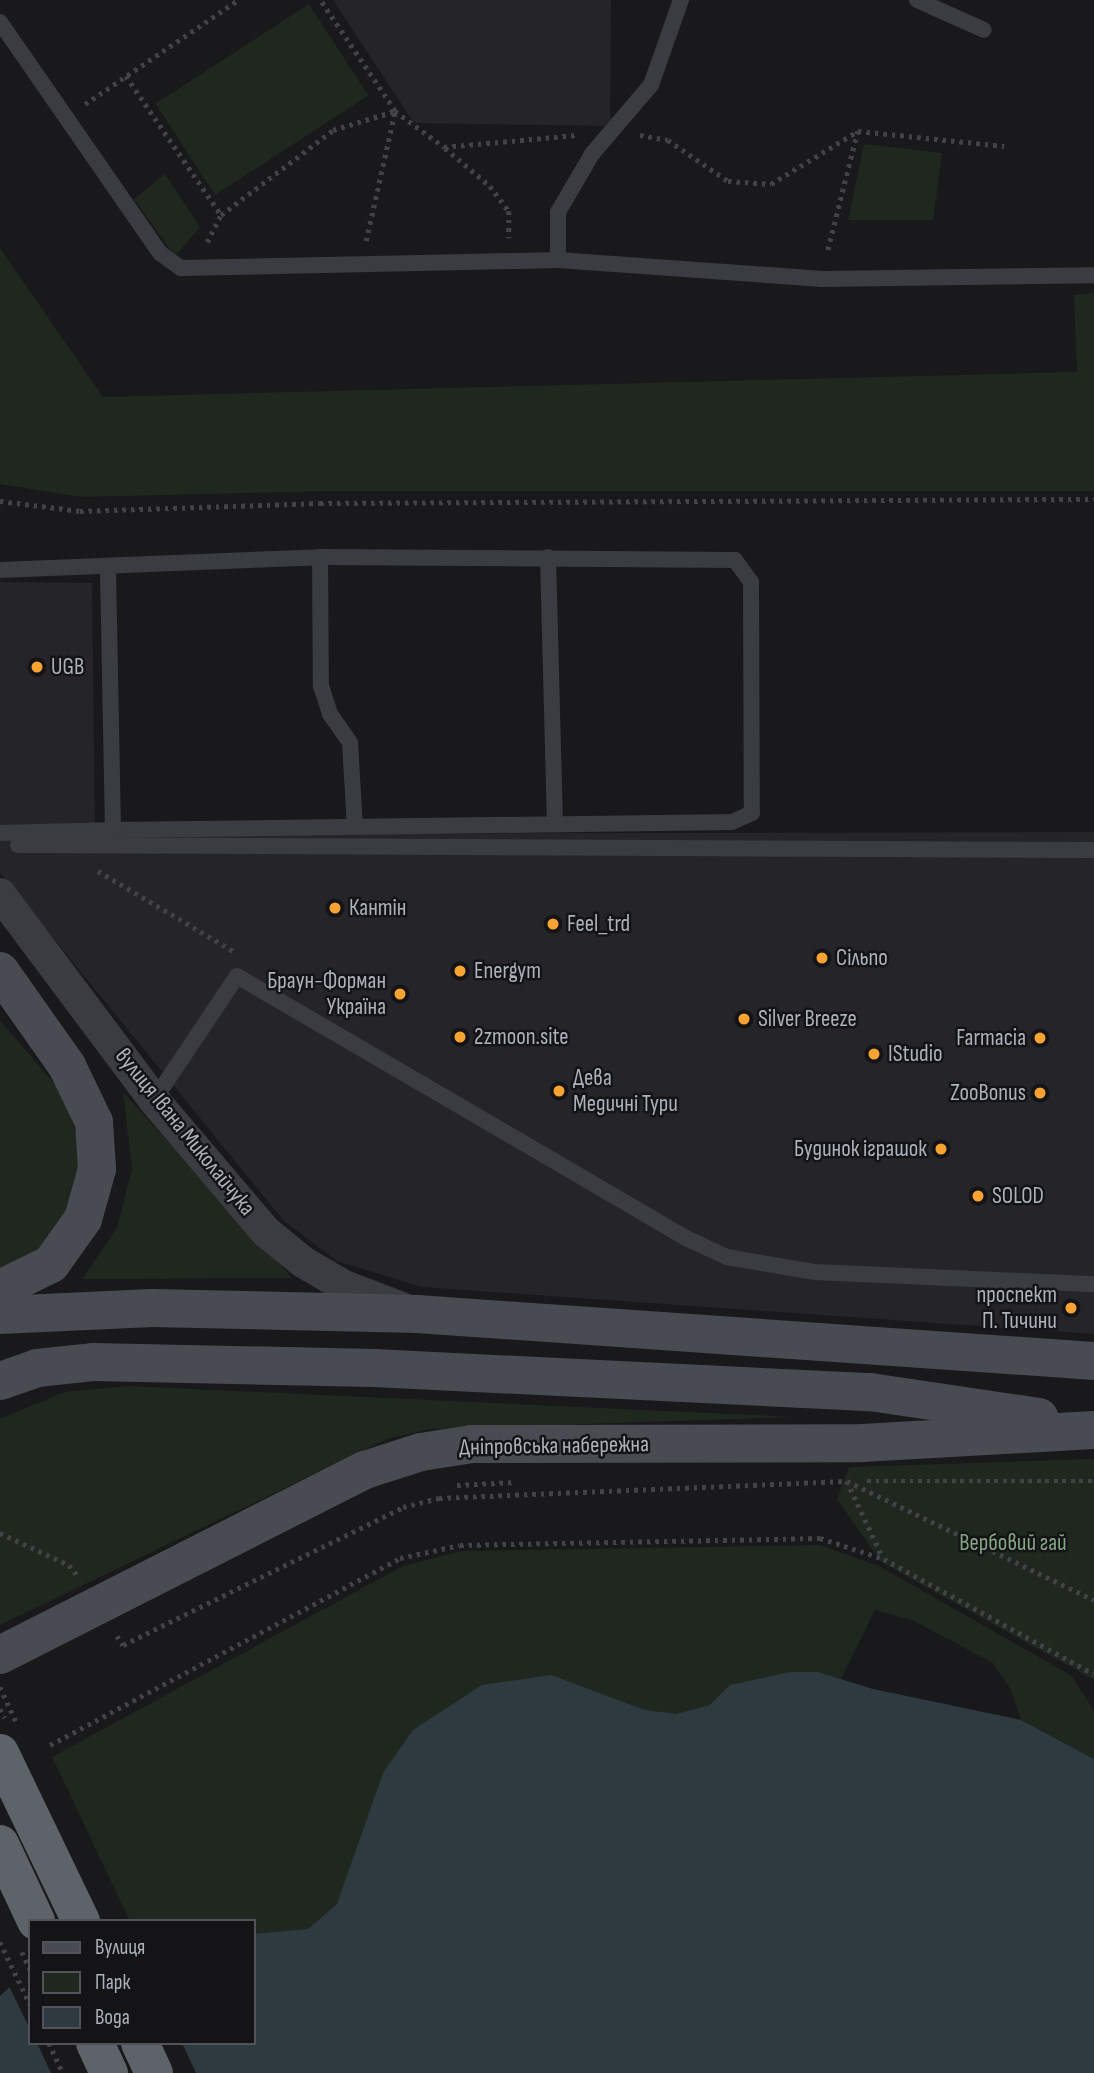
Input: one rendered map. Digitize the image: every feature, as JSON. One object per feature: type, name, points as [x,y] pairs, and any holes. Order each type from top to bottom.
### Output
[{"type":"highway","points":[[0,1753],[80,1919]]},
{"type":"highway","points":[[0,1844],[35,1919]]},
{"type":"highway","points":[[95,2045],[109,2073]]},
{"type":"highway","points":[[141,2045],[154,2073]]},
{"type":"main road","points":[[0,1289],[51,1264],[83,1219],[97,1169],[94,1122],[67,1066],[2,971]]},
{"type":"main road","points":[[0,1315],[152,1308],[416,1314],[1094,1362]]},
{"type":"main road","points":[[0,1381],[37,1367],[93,1362],[374,1368],[870,1392],[1094,1424]]},
{"type":"main road","name":"Дніпровська набережна","points":[[10,1662],[365,1470],[421,1452],[472,1444],[862,1443],[1094,1430]]},
{"type":"street","name":"вулиця Івана Миколайчука","points":[[0,894],[155,1100],[265,1230],[303,1262],[344,1286],[416,1314]]},
{"type":"lane","points":[[558,260],[558,212],[592,154],[651,85],[681,0]]},
{"type":"lane","points":[[917,0],[984,30]]},
{"type":"lane","points":[[0,22],[160,253],[181,268],[558,260],[820,279],[1094,275]]},
{"type":"lane","points":[[320,556],[321,686],[330,714],[350,743],[355,827]]},
{"type":"lane","points":[[0,570],[320,556],[723,557],[744,568],[751,582],[752,813],[732,822],[0,833]]},
{"type":"lane","points":[[548,557],[555,824]]},
{"type":"lane","points":[[108,567],[113,830]]},
{"type":"lane","points":[[18,845],[1094,850]]},
{"type":"lane","points":[[155,1100],[237,976],[686,1238],[727,1257],[814,1272],[1094,1284]]},
{"type":"path","points":[[66,117],[238,0]]},
{"type":"path","points":[[320,0],[395,111],[444,147],[489,186],[509,211],[509,261]]},
{"type":"path","points":[[126,76],[221,215]]},
{"type":"path","points":[[193,269],[221,215],[333,131],[395,111]]},
{"type":"path","points":[[360,265],[395,111]]},
{"type":"path","points":[[444,147],[611,132],[668,140],[728,181],[771,184],[858,131],[1004,146]]},
{"type":"path","points":[[820,279],[858,131]]},
{"type":"path","points":[[0,501],[80,511],[334,502],[1094,499]]},
{"type":"path","points":[[93,868],[237,953]]},
{"type":"path","points":[[831,1472],[1094,1600]]},
{"type":"path","points":[[123,1645],[403,1507],[439,1498],[847,1482],[1094,1481]]},
{"type":"path","points":[[443,1486],[518,1482]]},
{"type":"path","points":[[847,1482],[884,1559]]},
{"type":"path","points":[[0,1533],[10,1536]]},
{"type":"path","points":[[50,1745],[400,1558],[460,1545],[820,1538],[884,1559],[1094,1674]]},
{"type":"path","points":[[105,1640],[129,1629]]},
{"type":"path","points":[[0,1690],[10,1662]]},
{"type":"path","points":[[0,1942],[28,2000]]},
{"type":"path","points":[[50,2045],[63,2073]]},
{"type":"shaded area","points":[[333,0],[611,0],[610,126],[414,123]]},
{"type":"shaded area","points":[[0,582],[92,583],[95,834],[1094,832],[1094,1334],[422,1287],[337,1261],[284,1221],[0,873]]},
{"type":"green space","points":[[309,4],[368,95],[215,195],[156,104]]},
{"type":"green space","points":[[864,144],[942,153],[933,220],[848,220]]},
{"type":"green space","points":[[165,174],[200,227],[175,256],[134,199]]},
{"type":"green space","points":[[0,248],[103,397],[1077,372],[1074,295],[1094,293],[1094,491],[324,491],[81,497],[0,484]]},
{"type":"green space","points":[[0,1020],[63,1094],[81,1149],[76,1189],[59,1230],[32,1256],[0,1269]]},
{"type":"green space","points":[[123,1092],[292,1278],[82,1279],[117,1228],[132,1169]]},
{"type":"green space","points":[[128,1386],[794,1417],[431,1429],[387,1439],[0,1625],[0,1419],[64,1392]]},
{"type":"green space","name":"Вербовий гай","points":[[1094,1459],[1094,1680],[881,1562],[837,1499],[849,1467]]},
{"type":"green space","points":[[820,1545],[879,1566],[1072,1676],[1094,1711],[1094,1759],[1021,1720],[1011,1690],[993,1663],[912,1620],[875,1610],[841,1679],[256,1995],[256,1919],[129,1919],[52,1757],[403,1566],[461,1551]]},
{"type":"water","points":[[790,1672],[818,1672],[873,1689],[1021,1720],[1094,1759],[1094,2073],[0,2073],[0,1996],[28,1970],[28,2045],[256,2045],[256,1934],[308,1929],[337,1904],[383,1773],[413,1730],[482,1685],[551,1675],[645,1710],[676,1714],[710,1705],[730,1685]]},
{"type":"pier","points":[[28,1966],[28,2025],[8,1984]]},
{"type":"pier","points":[[38,2045],[183,2045],[196,2073],[51,2073]]},
{"type":"place","name":"UGB","points":[[37,667]]},
{"type":"place","name":"Кантін","points":[[335,908]]},
{"type":"place","name":"Feel_trd","points":[[553,924]]},
{"type":"place","name":"Сільпо","points":[[822,958]]},
{"type":"place","name":"Energym","points":[[460,971]]},
{"type":"place","name":"Браун-Форман Україна","points":[[400,994]]},
{"type":"place","name":"Silver Breeze","points":[[744,1019]]},
{"type":"place","name":"2zmoon.site","points":[[460,1037]]},
{"type":"place","name":"Farmacia","points":[[1040,1038]]},
{"type":"place","name":"IStudio","points":[[874,1054]]},
{"type":"place","name":"Дева Медичні Тури","points":[[559,1091]]},
{"type":"place","name":"ZooBonus","points":[[1040,1093]]},
{"type":"place","name":"Будинок іграшок","points":[[941,1149]]},
{"type":"place","name":"SOLOD","points":[[978,1196]]},
{"type":"place","name":"проспект П. Тичини","points":[[1071,1308]]}]
